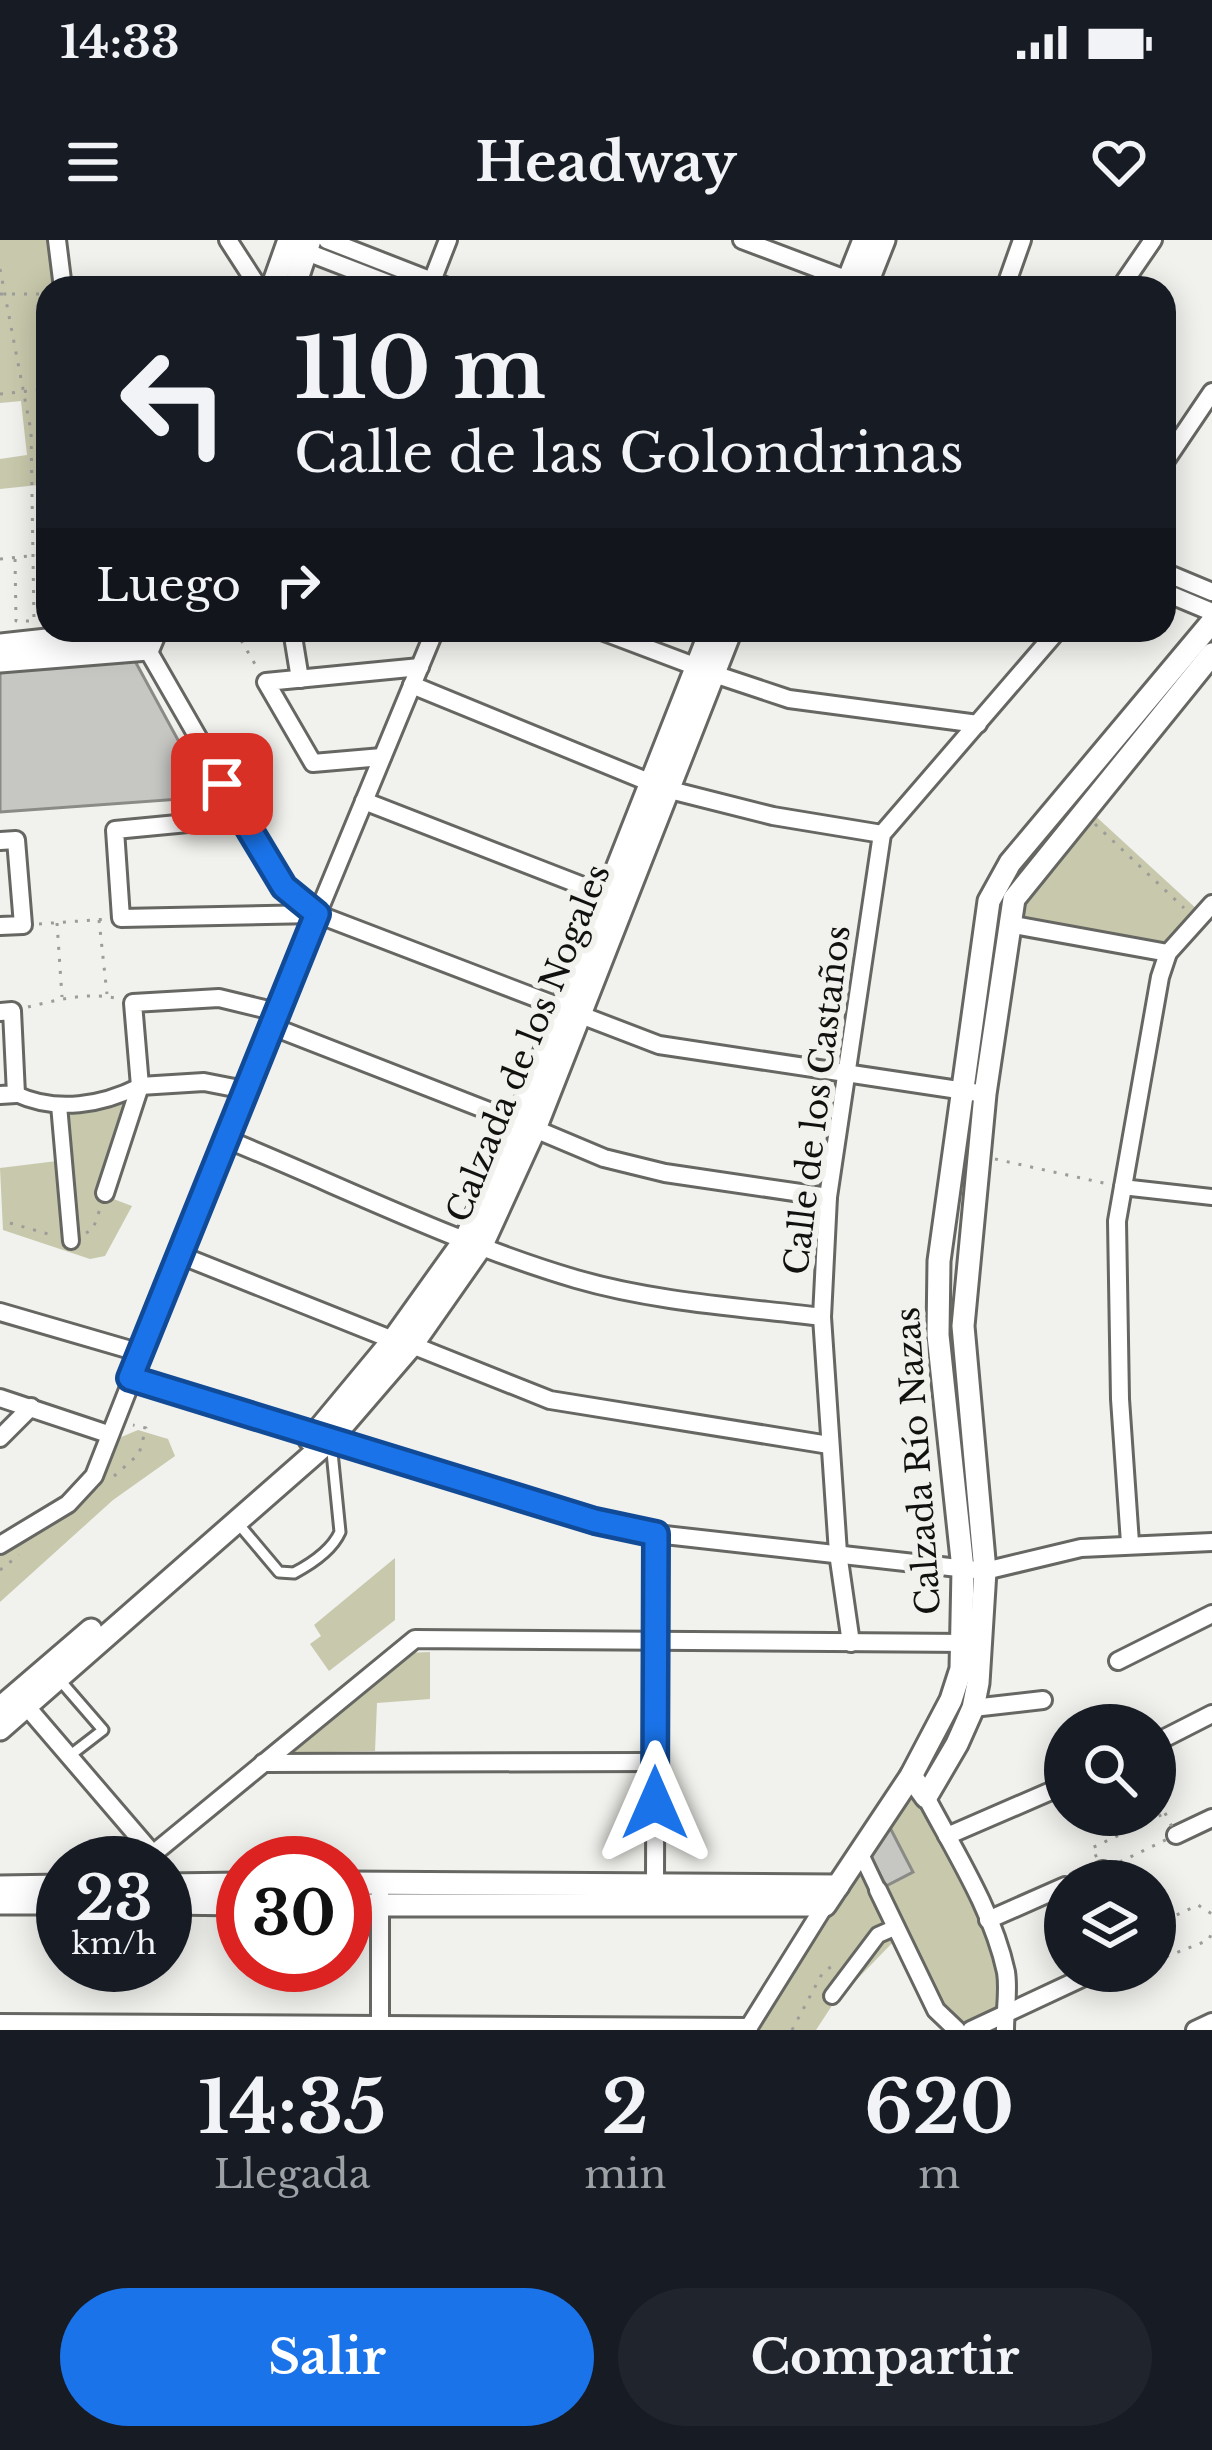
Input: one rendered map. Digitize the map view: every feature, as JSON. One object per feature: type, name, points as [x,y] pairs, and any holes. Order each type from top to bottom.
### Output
[{"type":"street","points":[[56,240],[60,276]]},
{"type":"street","points":[[228,240],[252,276]]},
{"type":"street","points":[[326,240],[418,276]]},
{"type":"street","points":[[442,276],[448,240]]},
{"type":"street","points":[[742,240],[831,276]]},
{"type":"street","points":[[858,276],[864,240]]},
{"type":"street","points":[[862,276],[884,240]]},
{"type":"street","points":[[1009,276],[1022,240]]},
{"type":"street","points":[[1128,276],[1153,240]]},
{"type":"street","points":[[279,276],[298,244]]},
{"type":"street","points":[[295,276],[298,244]]},
{"type":"street","points":[[298,244],[372,276]]},
{"type":"street","points":[[1176,446],[1212,392]]},
{"type":"street","points":[[1176,577],[1212,592]]},
{"type":"street","points":[[1176,597],[1212,612]]},
{"type":"street","name":"Calzada Río Nazas","points":[[926,1797],[973,1708],[974,1570],[963,1326],[979,1156],[974,1093],[989,901],[997,880],[1212,622]]},
{"type":"street","points":[[0,645],[44,642]]},
{"type":"street","points":[[0,661],[106,642]]},
{"type":"street","points":[[149,642],[240,818],[284,887],[317,914],[659,1045],[974,1093]]},
{"type":"street","points":[[294,642],[300,679]]},
{"type":"street","points":[[0,1545],[83,1492],[94,1476],[245,1090],[430,642]]},
{"type":"street","points":[[631,642],[789,699],[977,724]]},
{"type":"street","name":"Calzada de los Nogales","points":[[706,670],[710,642]]},
{"type":"street","name":"Calzada de los Nogales","points":[[14,1703],[58,1678],[136,1601],[324,1436],[402,1343],[474,1241],[526,1125],[706,670],[724,642]]},
{"type":"street","points":[[382,757],[314,763],[266,682],[416,676],[658,786],[773,816],[882,834],[1048,642]]},
{"type":"street","name":"Calzada Río Nazas","points":[[974,1570],[938,1335],[939,1261],[1014,899],[1212,654]]},
{"type":"street","name":"Calzada de los Nogales","points":[[569,1013],[606,896],[658,786]]},
{"type":"street","points":[[364,801],[606,896]]},
{"type":"street","points":[[240,818],[115,830],[121,918],[317,914]]},
{"type":"street","name":"Calle de los Castaños","points":[[850,1643],[838,1553],[822,1317],[828,1197],[882,834]]},
{"type":"street","points":[[0,842],[16,840],[23,925],[0,926]]},
{"type":"street","points":[[1130,1543],[1115,1266],[1122,1187],[1168,953],[1212,904]]},
{"type":"street","points":[[1008,924],[1168,953]]},
{"type":"street","points":[[105,1193],[140,1085],[133,1003],[219,998],[604,1158],[665,1173],[828,1197]]},
{"type":"street","points":[[6,1012],[8,1094],[59,1105],[110,1100],[140,1085],[204,1082],[245,1090]]},
{"type":"street","points":[[59,1105],[71,1241]]},
{"type":"street","points":[[226,1139],[575,1279],[630,1292],[822,1317]]},
{"type":"street","points":[[1122,1187],[1212,1197]]},
{"type":"street","points":[[180,1255],[550,1400],[829,1445]]},
{"type":"street","points":[[0,1312],[140,1353]]},
{"type":"street","points":[[130,1378],[595,1521],[656,1534],[974,1570],[1081,1548],[1212,1542]]},
{"type":"street","points":[[0,1398],[108,1433]]},
{"type":"street","points":[[0,1438],[31,1408]]},
{"type":"street","name":"Calzada de los Nogales","points":[[0,1729],[14,1703],[236,1521],[263,1490]]},
{"type":"street","points":[[655,1884],[656,1534]]},
{"type":"street","points":[[1118,1660],[1212,1614]]},
{"type":"street","points":[[175,1836],[415,1639],[973,1643]]},
{"type":"street","name":"Calzada Río Nazas","points":[[748,2028],[911,1776],[951,1700],[973,1643]]},
{"type":"street","points":[[973,1708],[1043,1700]]},
{"type":"street","points":[[14,1703],[68,1757],[130,1836]]},
{"type":"street","points":[[1176,1732],[1212,1714]]},
{"type":"street","points":[[262,1763],[656,1762]]},
{"type":"street","points":[[911,1776],[988,1920],[1007,1977],[1005,2022]]},
{"type":"street","points":[[947,1836],[1044,1794]]},
{"type":"street","points":[[1176,1835],[1212,1818]]},
{"type":"street","points":[[860,1852],[936,2010],[957,2030]]},
{"type":"street","points":[[372,1897],[655,1884],[838,1886]]},
{"type":"street","points":[[2,1888],[36,1887]]},
{"type":"street","points":[[2,1888],[36,1896]]},
{"type":"street","points":[[372,1891],[825,1905]]},
{"type":"street","points":[[380,1894],[380,2028]]},
{"type":"street","points":[[988,1920],[1044,1895]]},
{"type":"street","points":[[832,1996],[878,1935],[894,1928]]},
{"type":"street","points":[[970,2030],[1005,2022],[1059,1992]]},
{"type":"street","points":[[1195,2030],[1212,2022]]},
{"type":"street","points":[[0,2024],[748,2028]]},
{"type":"lane","points":[[236,1521],[279,1572],[294,1573],[335,1542],[340,1525],[324,1436]]},
{"type":"lane","points":[[58,1678],[103,1730],[68,1757]]},
{"type":"path","points":[[0,269],[26,392],[34,487],[34,621],[16,621],[14,556]]},
{"type":"path","points":[[2,293],[36,294]]},
{"type":"path","points":[[0,394],[36,391]]},
{"type":"path","points":[[0,559],[36,554]]},
{"type":"path","points":[[243,642],[266,682]]},
{"type":"path","points":[[1082,813],[1198,921]]},
{"type":"path","points":[[23,925],[121,918]]},
{"type":"path","points":[[99,920],[107,996]]},
{"type":"path","points":[[57,922],[62,999]]},
{"type":"path","points":[[6,1012],[62,999],[107,996],[133,1003]]},
{"type":"path","points":[[979,1156],[1122,1187]]},
{"type":"path","points":[[10,1223],[71,1241],[94,1229],[105,1193]]},
{"type":"path","points":[[1097,1860],[1092,1848],[1117,1836]]},
{"type":"path","points":[[1123,1860],[1173,1836]]},
{"type":"path","points":[[1176,1915],[1198,1905],[1212,1914]]},
{"type":"path","points":[[1176,1953],[1209,1940],[1212,1930]]},
{"type":"green space","points":[[0,240],[48,240],[52,276],[36,276],[36,485],[0,489],[0,459],[27,455],[21,401],[0,403]]},
{"type":"green space","points":[[1091,812],[1200,912],[1167,950],[1014,921],[1021,894]]},
{"type":"green space","points":[[131,1100],[100,1194],[132,1206],[105,1256],[90,1259],[3,1230],[0,1168],[57,1161],[53,1109],[112,1108]]},
{"type":"green space","points":[[138,1430],[168,1439],[175,1456],[113,1500],[0,1602],[0,1552],[77,1506],[99,1487],[119,1438]]},
{"type":"green space","points":[[395,1558],[395,1620],[329,1671],[310,1644],[321,1636],[314,1625]]},
{"type":"green space","points":[[430,1652],[430,1699],[377,1703],[375,1751],[280,1753],[405,1653]]},
{"type":"green space","points":[[911,1779],[973,1892],[996,1951],[1002,2013],[961,2030],[938,2008],[864,1852]]},
{"type":"green space","points":[[863,1862],[897,1938],[833,2004],[816,2030],[752,2030]]},
{"type":"building","points":[[135,661],[209,797],[0,812],[0,672],[13,666]]},
{"type":"building","points":[[886,1820],[913,1872],[886,1886],[867,1849]]},
{"type":"route","points":[[222,784],[284,887],[317,914],[130,1378],[595,1521],[656,1534],[655,1803]]}]
